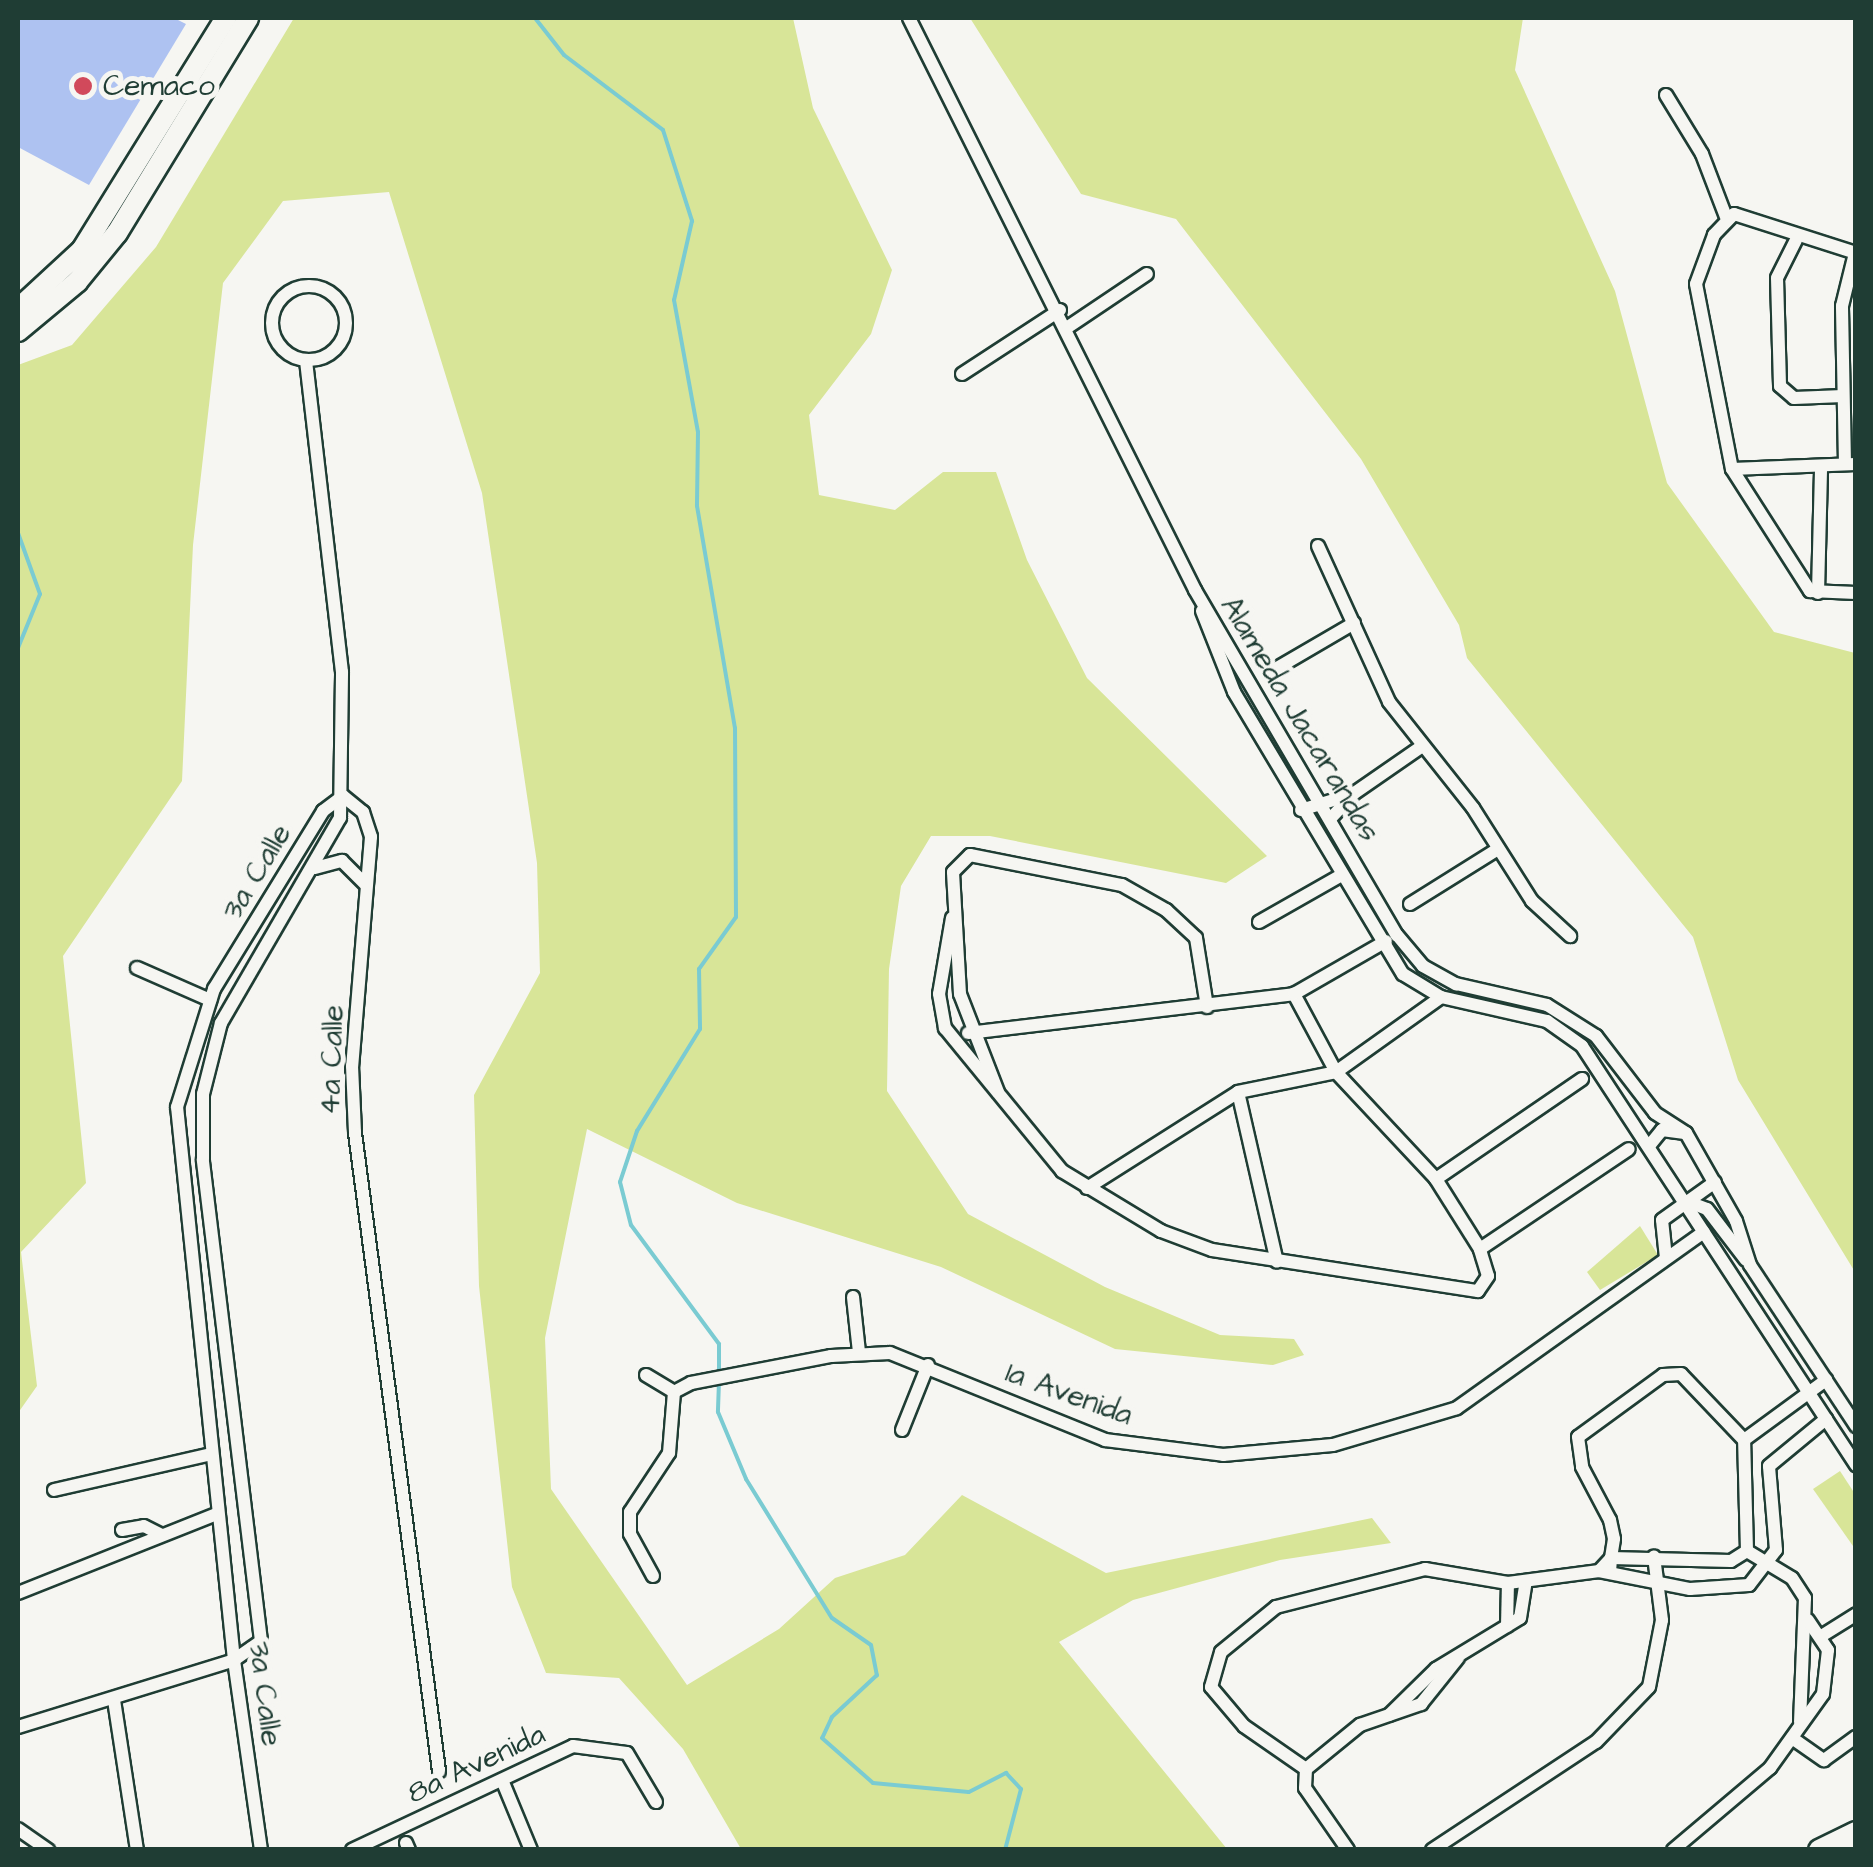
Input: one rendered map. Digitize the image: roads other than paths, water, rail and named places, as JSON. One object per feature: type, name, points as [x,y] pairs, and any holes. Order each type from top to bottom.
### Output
[{"type":"main road","points":[[18,309],[82,250],[226,18]]},
{"type":"main road","points":[[18,331],[77,282],[117,234],[248,18]]},
{"type":"main road","points":[[1819,1850],[1856,1832]]},
{"type":"street","points":[[909,18],[1060,310],[1195,590]]},
{"type":"street","points":[[1666,95],[1702,154],[1726,217],[1696,284],[1732,469],[1803,584],[1818,594],[1856,592]]},
{"type":"street","points":[[1726,217],[1743,214],[1796,240],[1855,254],[1842,306],[1842,396],[1850,464],[1732,469]]},
{"type":"street","points":[[1796,240],[1777,278],[1780,386],[1794,398],[1842,396]]},
{"type":"street","points":[[1068,327],[1147,274]]},
{"type":"street","points":[[318,286],[344,310],[344,334],[329,354],[306,360],[284,351],[272,318],[293,289],[318,286]]},
{"type":"street","points":[[962,374],[1060,310]]},
{"type":"street","points":[[306,360],[342,672],[343,796]]},
{"type":"street","points":[[1818,594],[1821,466]]},
{"type":"street","points":[[1318,546],[1388,702],[1532,901],[1570,936]]},
{"type":"street","name":"Alameda Jacarandas","points":[[1195,590],[1396,935],[1423,966],[1456,984],[1574,1016],[1655,1112],[1686,1134],[1715,1182],[1750,1266],[1856,1426]]},
{"type":"street","name":"Alameda Jacarandas","points":[[1195,590],[1234,692],[1340,876],[1403,974],[1441,997],[1564,1030],[1618,1100],[1686,1200],[1856,1465]]},
{"type":"street","points":[[1272,671],[1354,623]]},
{"type":"street","points":[[1331,818],[1353,794],[1422,747]]},
{"type":"street","points":[[1301,810],[1319,799],[1353,794]]},
{"type":"street","name":"3a Calle","points":[[234,1660],[260,1642],[227,1378],[203,1094],[221,1023],[313,869],[343,796]]},
{"type":"street","name":"3a Calle","points":[[262,1850],[219,1529],[177,1106],[210,1000],[323,811],[343,796]]},
{"type":"street","name":"4a Calle","points":[[343,796],[369,824],[355,1132],[439,1770]]},
{"type":"street","points":[[1410,904],[1498,849]]},
{"type":"street","points":[[1207,1007],[1196,938],[1122,885],[970,854],[953,872],[952,918],[939,994],[955,1042],[1040,1150],[1087,1188],[1161,1231],[1277,1262],[1478,1291],[1488,1276],[1480,1249],[1436,1179],[1336,1072],[1294,994]]},
{"type":"street","points":[[313,869],[342,861],[365,884]]},
{"type":"street","points":[[1260,922],[1340,876]]},
{"type":"street","points":[[952,918],[971,1030],[994,1070],[998,1094]]},
{"type":"street","points":[[955,1042],[971,1030],[1207,1007],[1294,994],[1396,935]]},
{"type":"street","points":[[138,968],[210,1000]]},
{"type":"street","points":[[1087,1188],[1238,1092],[1336,1072],[1441,997]]},
{"type":"street","points":[[1436,1179],[1582,1079]]},
{"type":"street","points":[[1618,1100],[1633,1094],[1630,1080]]},
{"type":"street","points":[[1238,1092],[1277,1262]]},
{"type":"street","points":[[1649,1146],[1662,1130],[1686,1134]]},
{"type":"street","points":[[1480,1249],[1629,1148]]},
{"type":"street","points":[[1666,1258],[1659,1227],[1686,1200],[1715,1182]]},
{"type":"street","points":[[1686,1200],[1707,1209],[1750,1266]]},
{"type":"street","name":"1a Avenida","points":[[674,1392],[710,1379],[859,1352],[928,1365],[1105,1440],[1223,1455],[1332,1444],[1457,1408],[1704,1232]]},
{"type":"street","points":[[853,1297],[859,1352]]},
{"type":"street","points":[[902,1430],[928,1365]]},
{"type":"street","points":[[1607,1567],[1610,1520],[1578,1452],[1585,1425],[1673,1372],[1689,1378],[1744,1440],[1747,1551]]},
{"type":"street","points":[[646,1376],[674,1392],[669,1453],[630,1512],[630,1534],[653,1576]]},
{"type":"street","points":[[203,1380],[227,1378]]},
{"type":"street","points":[[1744,1440],[1826,1380]]},
{"type":"street","points":[[1772,1565],[1770,1466],[1826,1419]]},
{"type":"street","points":[[54,1490],[211,1454]]},
{"type":"street","points":[[18,1593],[218,1514]]},
{"type":"street","points":[[219,1529],[246,1525]]},
{"type":"street","points":[[122,1530],[144,1526],[162,1535]]},
{"type":"street","points":[[1747,1551],[1800,1586],[1808,1620],[1795,1733]]},
{"type":"street","points":[[1306,1769],[1220,1701],[1210,1673],[1221,1652],[1276,1606],[1406,1570],[1448,1568],[1508,1583],[1526,1582],[1654,1557],[1731,1562],[1747,1551]]},
{"type":"street","points":[[1432,1850],[1621,1720],[1649,1687],[1658,1658],[1660,1580],[1654,1557]]},
{"type":"street","points":[[1607,1567],[1660,1580],[1732,1590],[1772,1565]]},
{"type":"street","points":[[1348,1850],[1305,1788],[1306,1769],[1344,1736],[1422,1704],[1458,1658],[1525,1610],[1526,1582]]},
{"type":"street","points":[[1507,1626],[1508,1583]]},
{"type":"street","points":[[1823,1635],[1856,1614]]},
{"type":"street","points":[[1673,1850],[1736,1800],[1795,1733],[1829,1679],[1823,1635],[1808,1620]]},
{"type":"street","points":[[18,1727],[234,1660]]},
{"type":"street","points":[[114,1700],[136,1850]]},
{"type":"street","points":[[1795,1733],[1824,1760],[1856,1737]]},
{"type":"street","name":"8a Avenida","points":[[352,1850],[573,1746],[620,1751],[640,1766],[656,1802]]},
{"type":"street","points":[[502,1780],[531,1850]]},
{"type":"street","points":[[18,1828],[48,1850]]},
{"type":"waterway","points":[[535,18],[564,55],[663,130],[692,221],[674,300],[698,432],[697,506],[735,728],[736,917],[699,969],[700,1029],[637,1131],[620,1182],[631,1225],[719,1344],[719,1372]]},
{"type":"waterway","points":[[18,533],[40,594],[18,648]]},
{"type":"waterway","points":[[719,1381],[718,1412],[746,1479],[832,1618],[871,1645],[877,1675],[832,1717],[822,1738],[873,1783],[969,1792],[1006,1773],[1021,1789],[1005,1850]]},
{"type":"place","name":"Cemaco","points":[[83,86]]}]
